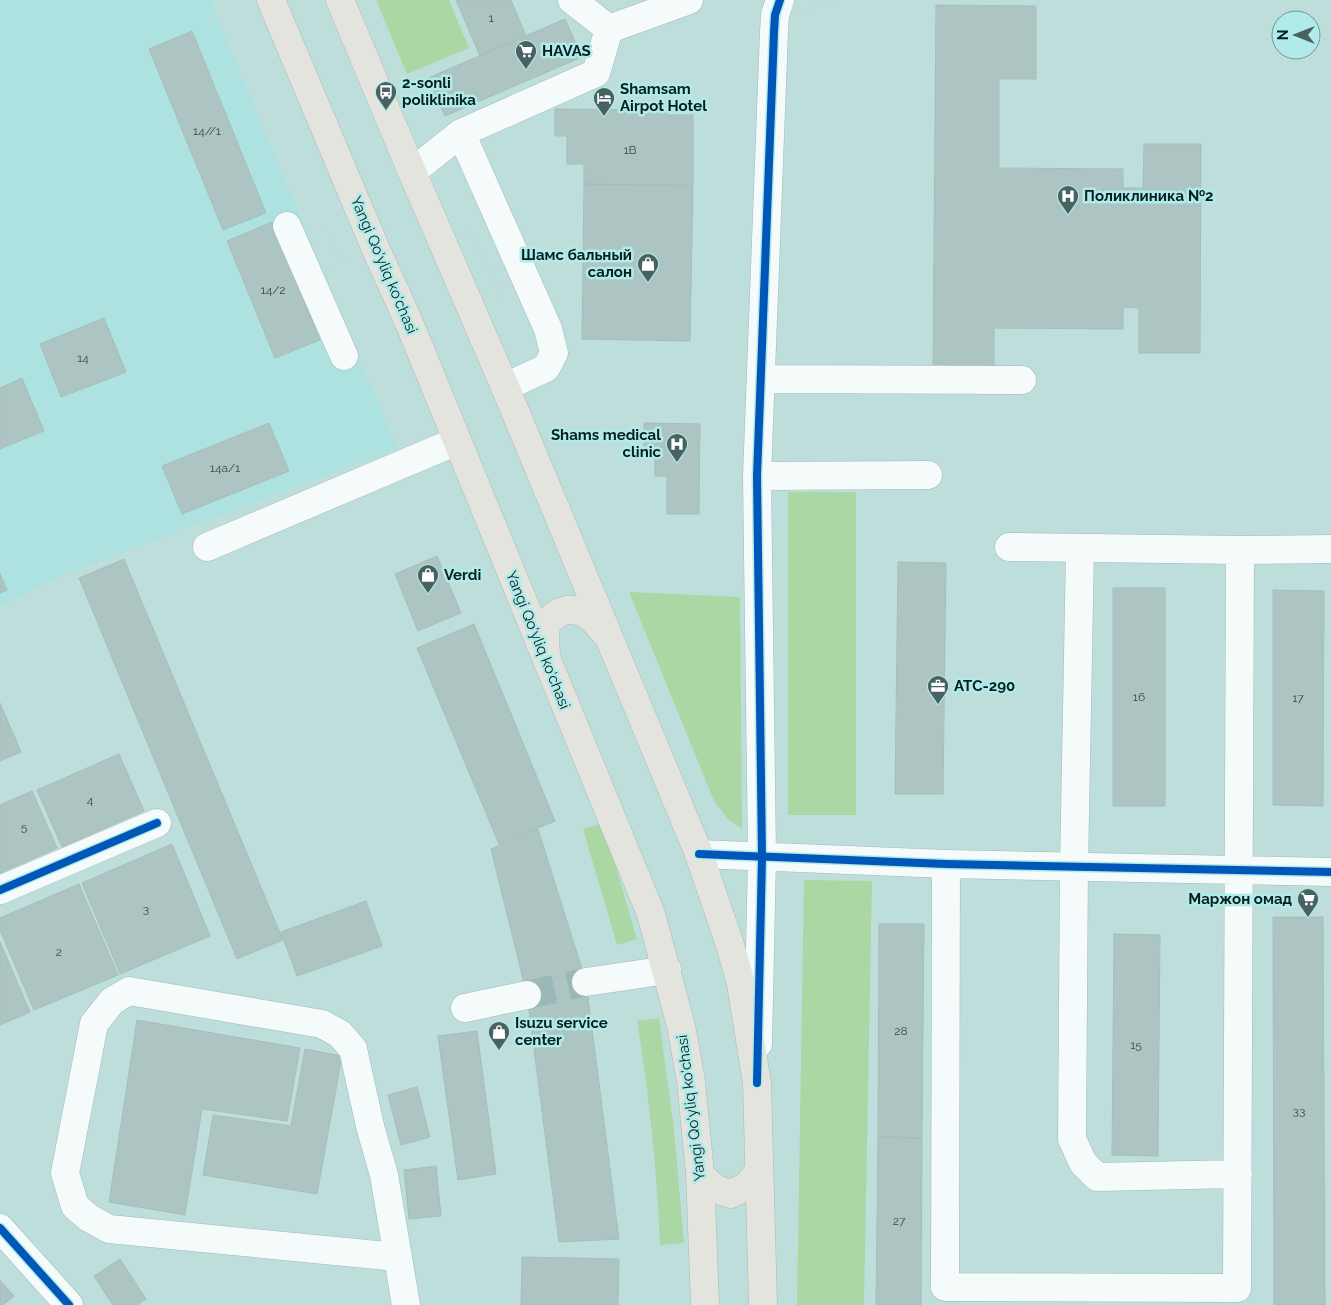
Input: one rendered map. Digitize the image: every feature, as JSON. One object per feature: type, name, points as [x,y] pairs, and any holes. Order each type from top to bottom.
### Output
[{"type":"main road","name":"Yangi Qo'yliq ko'chasi","points":[[271,0],[375,247],[410,325],[651,914],[667,970],[687,1054],[700,1174],[705,1305]]},
{"type":"main road","points":[[340,0],[505,387],[699,854],[730,945],[741,984],[757,1083],[764,1305]]},
{"type":"main road","points":[[547,660],[545,641],[547,623],[554,616],[565,610],[580,611],[595,620],[609,638]]},
{"type":"main road","points":[[700,1174],[713,1188],[731,1194],[747,1186],[759,1171]]},
{"type":"street","points":[[572,0],[609,29]]},
{"type":"street","points":[[609,29],[688,0]]},
{"type":"street","points":[[757,1083],[762,857],[757,476],[777,8]]},
{"type":"street","points":[[412,172],[461,133],[596,73],[609,29]]},
{"type":"street","points":[[461,133],[548,329],[554,354],[546,368],[505,387]]},
{"type":"street","points":[[287,226],[344,356]]},
{"type":"street","points":[[761,379],[1022,380]]},
{"type":"street","points":[[207,547],[457,441]]},
{"type":"street","points":[[757,476],[928,475]]},
{"type":"street","points":[[1008,547],[1080,550],[1331,549]]},
{"type":"street","points":[[1080,550],[1074,867],[1072,1139],[1083,1163],[1097,1177],[1238,1174]]},
{"type":"street","points":[[946,864],[945,1287],[1237,1288],[1240,550]]},
{"type":"street","points":[[0,890],[157,823]]},
{"type":"street","points":[[699,854],[946,864],[1331,872]]},
{"type":"street","points":[[586,982],[667,970]]},
{"type":"street","points":[[397,1257],[109,1229],[89,1218],[75,1206],[65,1173],[94,1024],[112,1001],[129,991],[322,1024],[340,1034],[353,1049],[370,1126],[384,1175],[406,1305]]},
{"type":"street","points":[[465,1008],[527,995]]},
{"type":"street","points":[[0,1228],[69,1305]]},
{"type":"path","points":[[777,8],[842,0]]},
{"type":"path","points":[[324,224],[341,263]]},
{"type":"path","points":[[468,230],[508,310]]},
{"type":"path","points":[[333,267],[352,258]]},
{"type":"shaded area","points":[[0,0],[210,0],[397,448],[58,577],[0,606]]},
{"type":"green space","points":[[376,0],[449,0],[469,48],[407,74]]},
{"type":"green space","points":[[788,492],[856,492],[856,815],[788,815]]},
{"type":"green space","points":[[629,592],[740,597],[742,829],[728,819],[714,801]]},
{"type":"green space","points":[[603,823],[637,939],[617,945],[583,829]]},
{"type":"green space","points":[[804,880],[872,881],[864,1305],[797,1305]]},
{"type":"green space","points":[[659,1018],[674,1130],[684,1243],[660,1245],[652,1132],[637,1021]]},
{"type":"building","points":[[456,0],[511,0],[526,36],[480,56]]},
{"type":"building","name":"Поликлиника №2","points":[[936,5],[1036,6],[1036,79],[999,79],[999,168],[1123,169],[1123,188],[1143,188],[1144,144],[1201,144],[1200,353],[1139,353],[1139,308],[1123,307],[1123,329],[994,328],[994,372],[933,371]]},
{"type":"building","points":[[565,19],[582,57],[445,116],[428,78]]},
{"type":"building","points":[[192,31],[266,213],[223,230],[149,49]]},
{"type":"building","points":[[555,109],[668,110],[668,115],[693,115],[693,185],[584,184],[584,164],[567,164],[567,136],[555,136]]},
{"type":"building","points":[[584,184],[693,186],[690,341],[582,339]]},
{"type":"building","points":[[272,222],[320,340],[275,358],[227,241]]},
{"type":"building","points":[[104,318],[126,372],[61,397],[40,344]]},
{"type":"building","points":[[22,378],[44,431],[0,449],[0,388]]},
{"type":"building","points":[[269,423],[289,471],[182,514],[162,466]]},
{"type":"building","points":[[644,423],[700,424],[699,514],[667,514],[667,476],[655,476],[655,450],[644,450]]},
{"type":"building","name":"Verdi","points":[[437,556],[461,613],[418,631],[395,574]]},
{"type":"building","points":[[124,559],[283,940],[237,959],[79,578]]},
{"type":"building","points":[[898,562],[946,563],[943,794],[895,794]]},
{"type":"building","points":[[0,573],[7,590],[0,593]]},
{"type":"building","points":[[1113,588],[1165,588],[1165,806],[1113,806]]},
{"type":"building","points":[[1273,590],[1324,591],[1323,806],[1273,805]]},
{"type":"building","points":[[474,624],[555,821],[499,844],[417,648]]},
{"type":"building","points":[[0,703],[21,752],[0,761]]},
{"type":"building","points":[[119,754],[144,811],[62,847],[37,790]]},
{"type":"building","points":[[32,791],[57,848],[0,873],[0,805]]},
{"type":"building","points":[[538,829],[586,982],[619,1239],[559,1242],[527,995],[491,849]]},
{"type":"building","points":[[172,844],[210,936],[120,974],[82,883]]},
{"type":"building","points":[[79,884],[118,975],[34,1010],[0,930],[0,918]]},
{"type":"building","points":[[366,901],[382,946],[297,976],[281,932]]},
{"type":"building","points":[[1273,917],[1323,917],[1325,1305],[1274,1305]]},
{"type":"building","points":[[879,924],[924,924],[922,1138],[878,1137]]},
{"type":"building","points":[[1114,934],[1160,935],[1158,1156],[1112,1155]]},
{"type":"building","points":[[0,942],[30,1012],[0,1025]]},
{"type":"building","points":[[137,1020],[300,1048],[287,1121],[202,1109],[185,1215],[109,1202]]},
{"type":"building","points":[[477,1031],[496,1174],[458,1180],[438,1036]]},
{"type":"building","points":[[305,1049],[342,1056],[317,1194],[203,1175],[213,1115],[291,1126]]},
{"type":"building","points":[[417,1087],[430,1137],[401,1145],[388,1095]]},
{"type":"building","points":[[878,1137],[922,1138],[921,1305],[876,1305]]},
{"type":"building","points":[[436,1166],[441,1216],[409,1219],[404,1170]]},
{"type":"building","points":[[522,1257],[619,1259],[618,1305],[521,1305]]},
{"type":"building","points":[[120,1259],[146,1299],[137,1305],[113,1305],[94,1276]]},
{"type":"building","points":[[0,1280],[14,1296],[3,1305],[0,1305]]},
{"type":"tunnel","points":[[527,995],[586,982]]},
{"type":"cycle path","points":[[757,1083],[762,857],[757,476],[774,32],[775,15],[780,0]]},
{"type":"cycle path","points":[[0,890],[157,823]]},
{"type":"cycle path","points":[[699,854],[946,864],[1331,872]]},
{"type":"cycle path","points":[[0,1228],[69,1305]]},
{"type":"place","name":"HAVAS","points":[[526,70]]},
{"type":"place","name":"2-sonli poliklinika","points":[[386,111]]},
{"type":"place","name":"Shamsam Airpot Hotel","points":[[604,117]]},
{"type":"place","name":"Поликлиника №2","points":[[1068,215]]},
{"type":"place","name":"Шамс бальный салон","points":[[648,283]]},
{"type":"place","name":"Shams medical clinic","points":[[677,463]]},
{"type":"place","name":"Verdi","points":[[428,594]]},
{"type":"place","name":"ATC-290","points":[[938,705]]},
{"type":"place","name":"Маржон омад","points":[[1308,918]]},
{"type":"place","name":"Isuzu service center","points":[[499,1051]]}]
